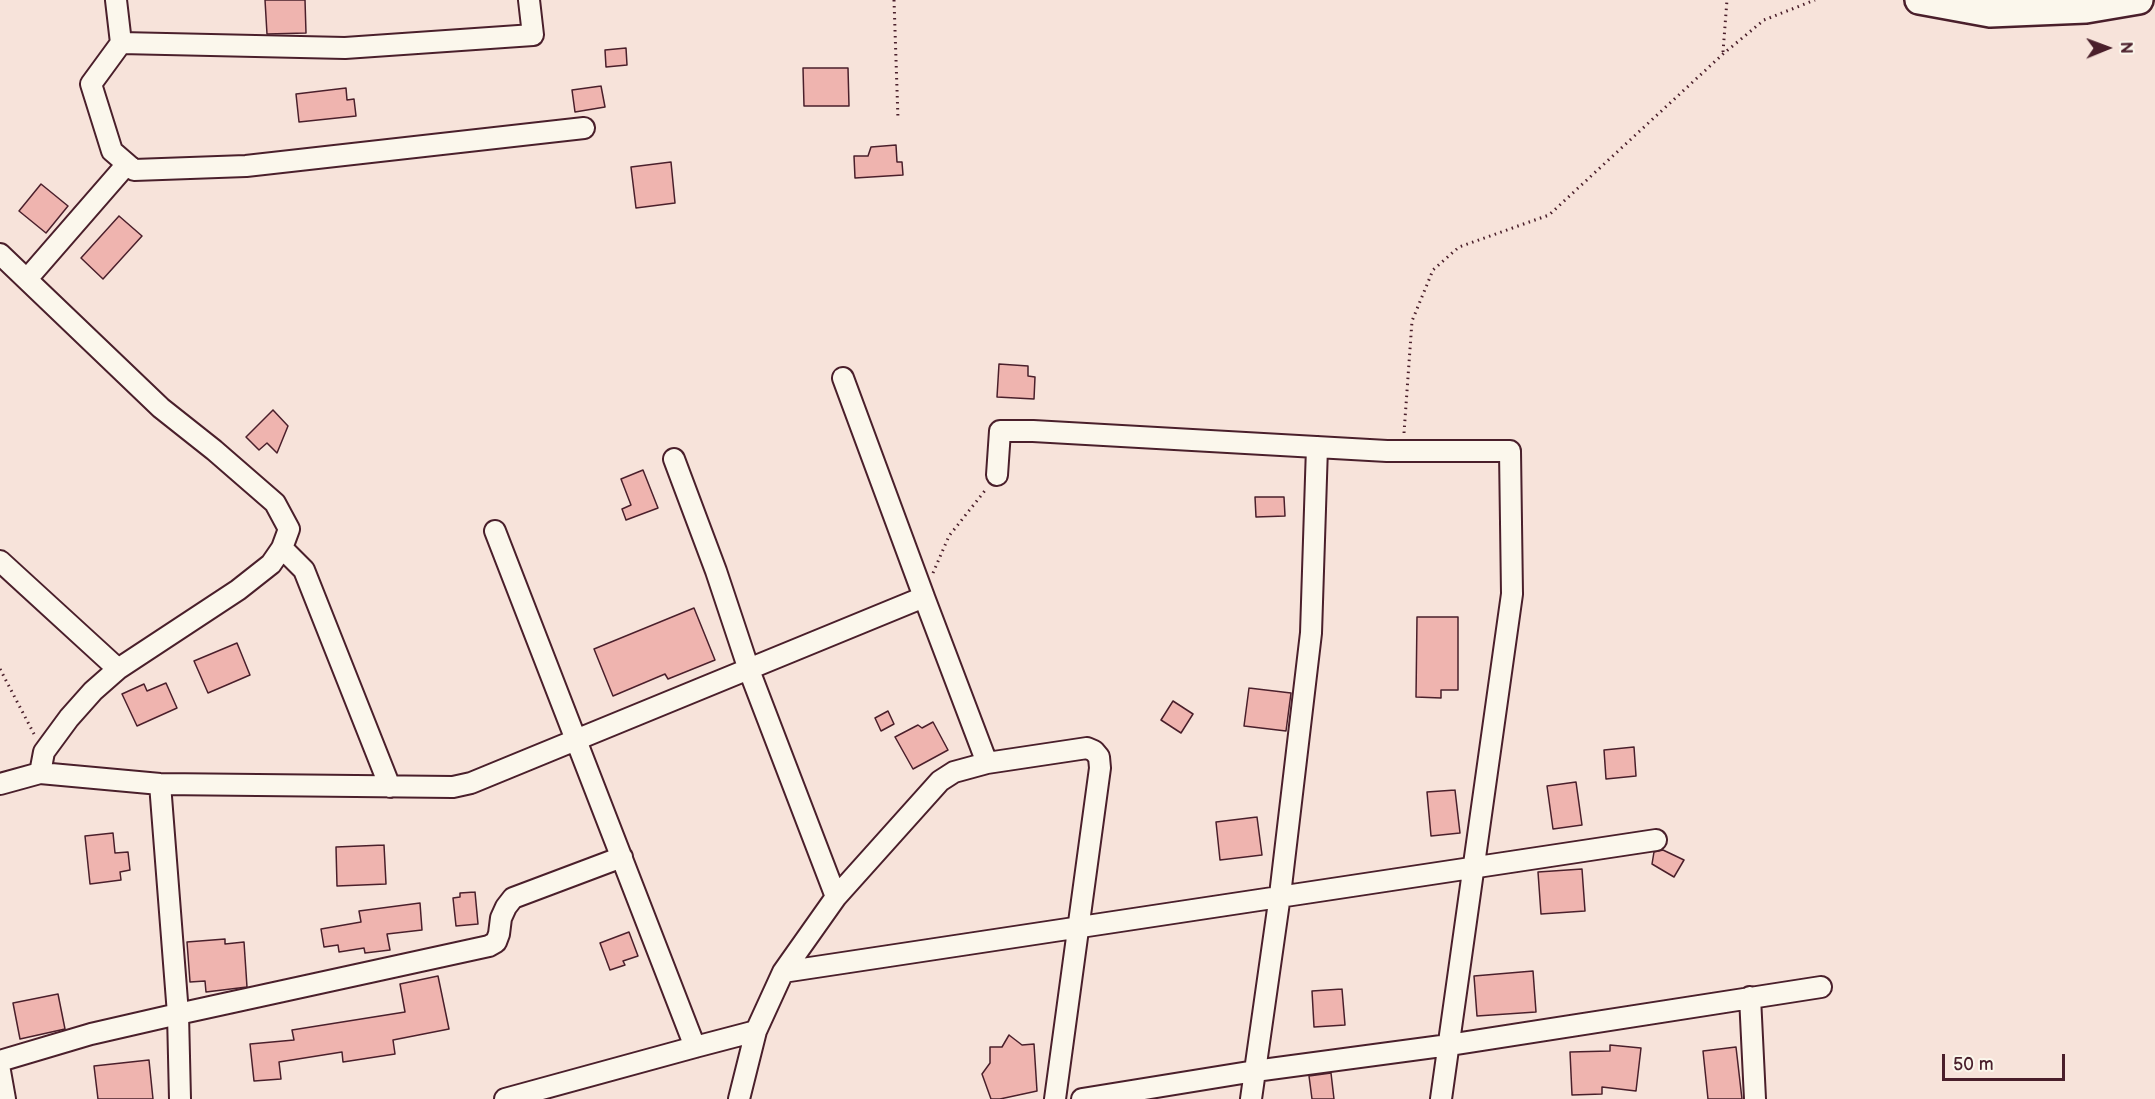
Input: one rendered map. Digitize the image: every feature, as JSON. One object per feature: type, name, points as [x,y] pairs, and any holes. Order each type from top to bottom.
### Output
[{"type":"street","points":[[116,0],[121,43],[91,84],[112,151],[134,170],[246,166],[584,128]]},
{"type":"street","points":[[121,43],[345,48],[533,35],[529,0]]},
{"type":"street","points":[[1918,0],[1990,12],[2086,9],[2139,0]]},
{"type":"street","points":[[27,279],[127,164]]},
{"type":"street","points":[[0,254],[161,408],[275,503],[289,530],[282,548],[271,564],[238,590],[118,669],[93,691],[69,718],[44,752],[40,772]]},
{"type":"street","points":[[843,378],[987,763]]},
{"type":"street","points":[[997,475],[1000,431],[1044,431],[1387,451],[1510,451],[1512,594],[1441,1099]]},
{"type":"street","points":[[1251,1099],[1280,896],[1311,633],[1317,447]]},
{"type":"street","points":[[674,459],[716,571],[749,670],[836,897]]},
{"type":"street","points":[[495,531],[695,1047]]},
{"type":"street","points":[[282,548],[304,570],[390,787]]},
{"type":"street","points":[[0,561],[118,669]]},
{"type":"street","points":[[0,784],[40,772],[160,784],[434,788],[471,783],[924,597]]},
{"type":"street","points":[[739,1099],[756,1031],[783,972],[836,897],[940,781],[954,772],[987,763],[1087,748],[1099,757],[1100,768],[1055,1099]]},
{"type":"street","points":[[160,784],[178,1014],[180,1099]]},
{"type":"street","points":[[783,972],[1656,840]]},
{"type":"street","points":[[0,1061],[91,1034],[489,946],[496,942],[506,907],[513,898],[622,857]]},
{"type":"street","points":[[1082,1099],[1821,987]]},
{"type":"street","points":[[1750,998],[1755,1099]]},
{"type":"street","points":[[505,1099],[756,1031]]},
{"type":"street","points":[[0,1071],[5,1099]]},
{"type":"path","points":[[894,0],[898,119]]},
{"type":"path","points":[[1723,54],[1727,0]]},
{"type":"path","points":[[1387,451],[1404,437],[1412,321],[1433,270],[1459,247],[1549,214],[1723,54],[1764,20],[1815,0]]},
{"type":"path","points":[[924,597],[949,536],[997,475]]},
{"type":"path","points":[[0,669],[44,752]]},
{"type":"building","points":[[265,0],[305,0],[306,33],[267,34]]},
{"type":"building","points":[[626,48],[627,65],[606,67],[605,50]]},
{"type":"building","points":[[803,68],[848,68],[849,106],[804,106]]},
{"type":"building","points":[[601,86],[605,107],[575,112],[572,90]]},
{"type":"building","points":[[346,88],[347,100],[354,99],[356,116],[299,122],[296,94]]},
{"type":"building","points":[[896,145],[897,162],[902,162],[903,175],[855,178],[854,156],[868,156],[871,147]]},
{"type":"building","points":[[671,162],[675,203],[636,208],[631,167]]},
{"type":"building","points":[[41,184],[68,206],[46,233],[19,211]]},
{"type":"building","points":[[119,216],[142,236],[103,279],[81,258]]},
{"type":"building","points":[[999,364],[1028,366],[1028,376],[1035,377],[1034,399],[997,397]]},
{"type":"building","points":[[273,410],[288,426],[277,453],[267,443],[259,450],[246,437]]},
{"type":"building","points":[[643,470],[658,508],[626,520],[622,509],[631,505],[621,479]]},
{"type":"building","points":[[1255,497],[1284,497],[1285,516],[1256,517]]},
{"type":"building","points":[[694,608],[715,660],[668,679],[665,674],[613,696],[594,649]]},
{"type":"building","points":[[1417,617],[1458,617],[1458,690],[1441,690],[1441,698],[1416,697]]},
{"type":"building","points":[[237,643],[250,675],[208,693],[194,661]]},
{"type":"building","points":[[166,683],[177,708],[137,726],[122,694],[144,684],[147,691]]},
{"type":"building","points":[[1249,688],[1291,693],[1286,731],[1244,726]]},
{"type":"building","points":[[1173,701],[1193,714],[1181,733],[1161,720]]},
{"type":"building","points":[[888,711],[894,724],[881,731],[875,718]]},
{"type":"building","points":[[933,722],[948,750],[913,769],[895,737],[918,725],[922,728]]},
{"type":"building","points":[[1634,747],[1636,776],[1606,779],[1604,750]]},
{"type":"building","points":[[1576,782],[1582,825],[1553,829],[1547,786]]},
{"type":"building","points":[[1455,790],[1460,833],[1431,836],[1427,792]]},
{"type":"building","points":[[1257,817],[1262,855],[1220,860],[1216,822]]},
{"type":"building","points":[[113,833],[115,853],[128,852],[130,870],[120,872],[121,880],[90,884],[85,836]]},
{"type":"building","points":[[384,845],[386,884],[337,886],[336,847]]},
{"type":"building","points":[[1663,850],[1684,860],[1674,877],[1652,864],[1654,852]]},
{"type":"building","points":[[1582,869],[1585,911],[1541,914],[1538,872]]},
{"type":"building","points":[[475,892],[478,924],[456,926],[453,898],[460,897],[460,893]]},
{"type":"building","points":[[420,903],[422,930],[387,934],[390,950],[365,953],[364,948],[339,952],[338,945],[324,947],[321,929],[361,922],[359,911]]},
{"type":"building","points":[[629,932],[638,956],[623,961],[625,965],[610,970],[600,943]]},
{"type":"building","points":[[225,939],[225,944],[244,942],[247,987],[206,992],[205,981],[190,982],[187,942]]},
{"type":"building","points":[[1533,971],[1536,1012],[1477,1016],[1474,976]]},
{"type":"building","points":[[438,976],[449,1029],[393,1040],[395,1054],[343,1062],[342,1052],[279,1062],[281,1079],[254,1081],[250,1044],[294,1040],[292,1030],[405,1012],[400,984]]},
{"type":"building","points":[[1342,989],[1345,1025],[1314,1027],[1312,991]]},
{"type":"building","points":[[58,994],[65,1029],[20,1039],[13,1003]]},
{"type":"building","points":[[1009,1035],[1022,1045],[1034,1044],[1037,1091],[991,1099],[982,1074],[990,1063],[990,1047],[1002,1047]]},
{"type":"building","points":[[1610,1045],[1641,1048],[1636,1091],[1602,1087],[1602,1094],[1572,1095],[1570,1052],[1610,1051]]},
{"type":"building","points":[[1736,1047],[1742,1099],[1708,1099],[1703,1051]]},
{"type":"building","points":[[149,1060],[153,1099],[98,1099],[94,1066]]},
{"type":"building","points":[[1331,1073],[1334,1099],[1312,1099],[1309,1076]]}]
